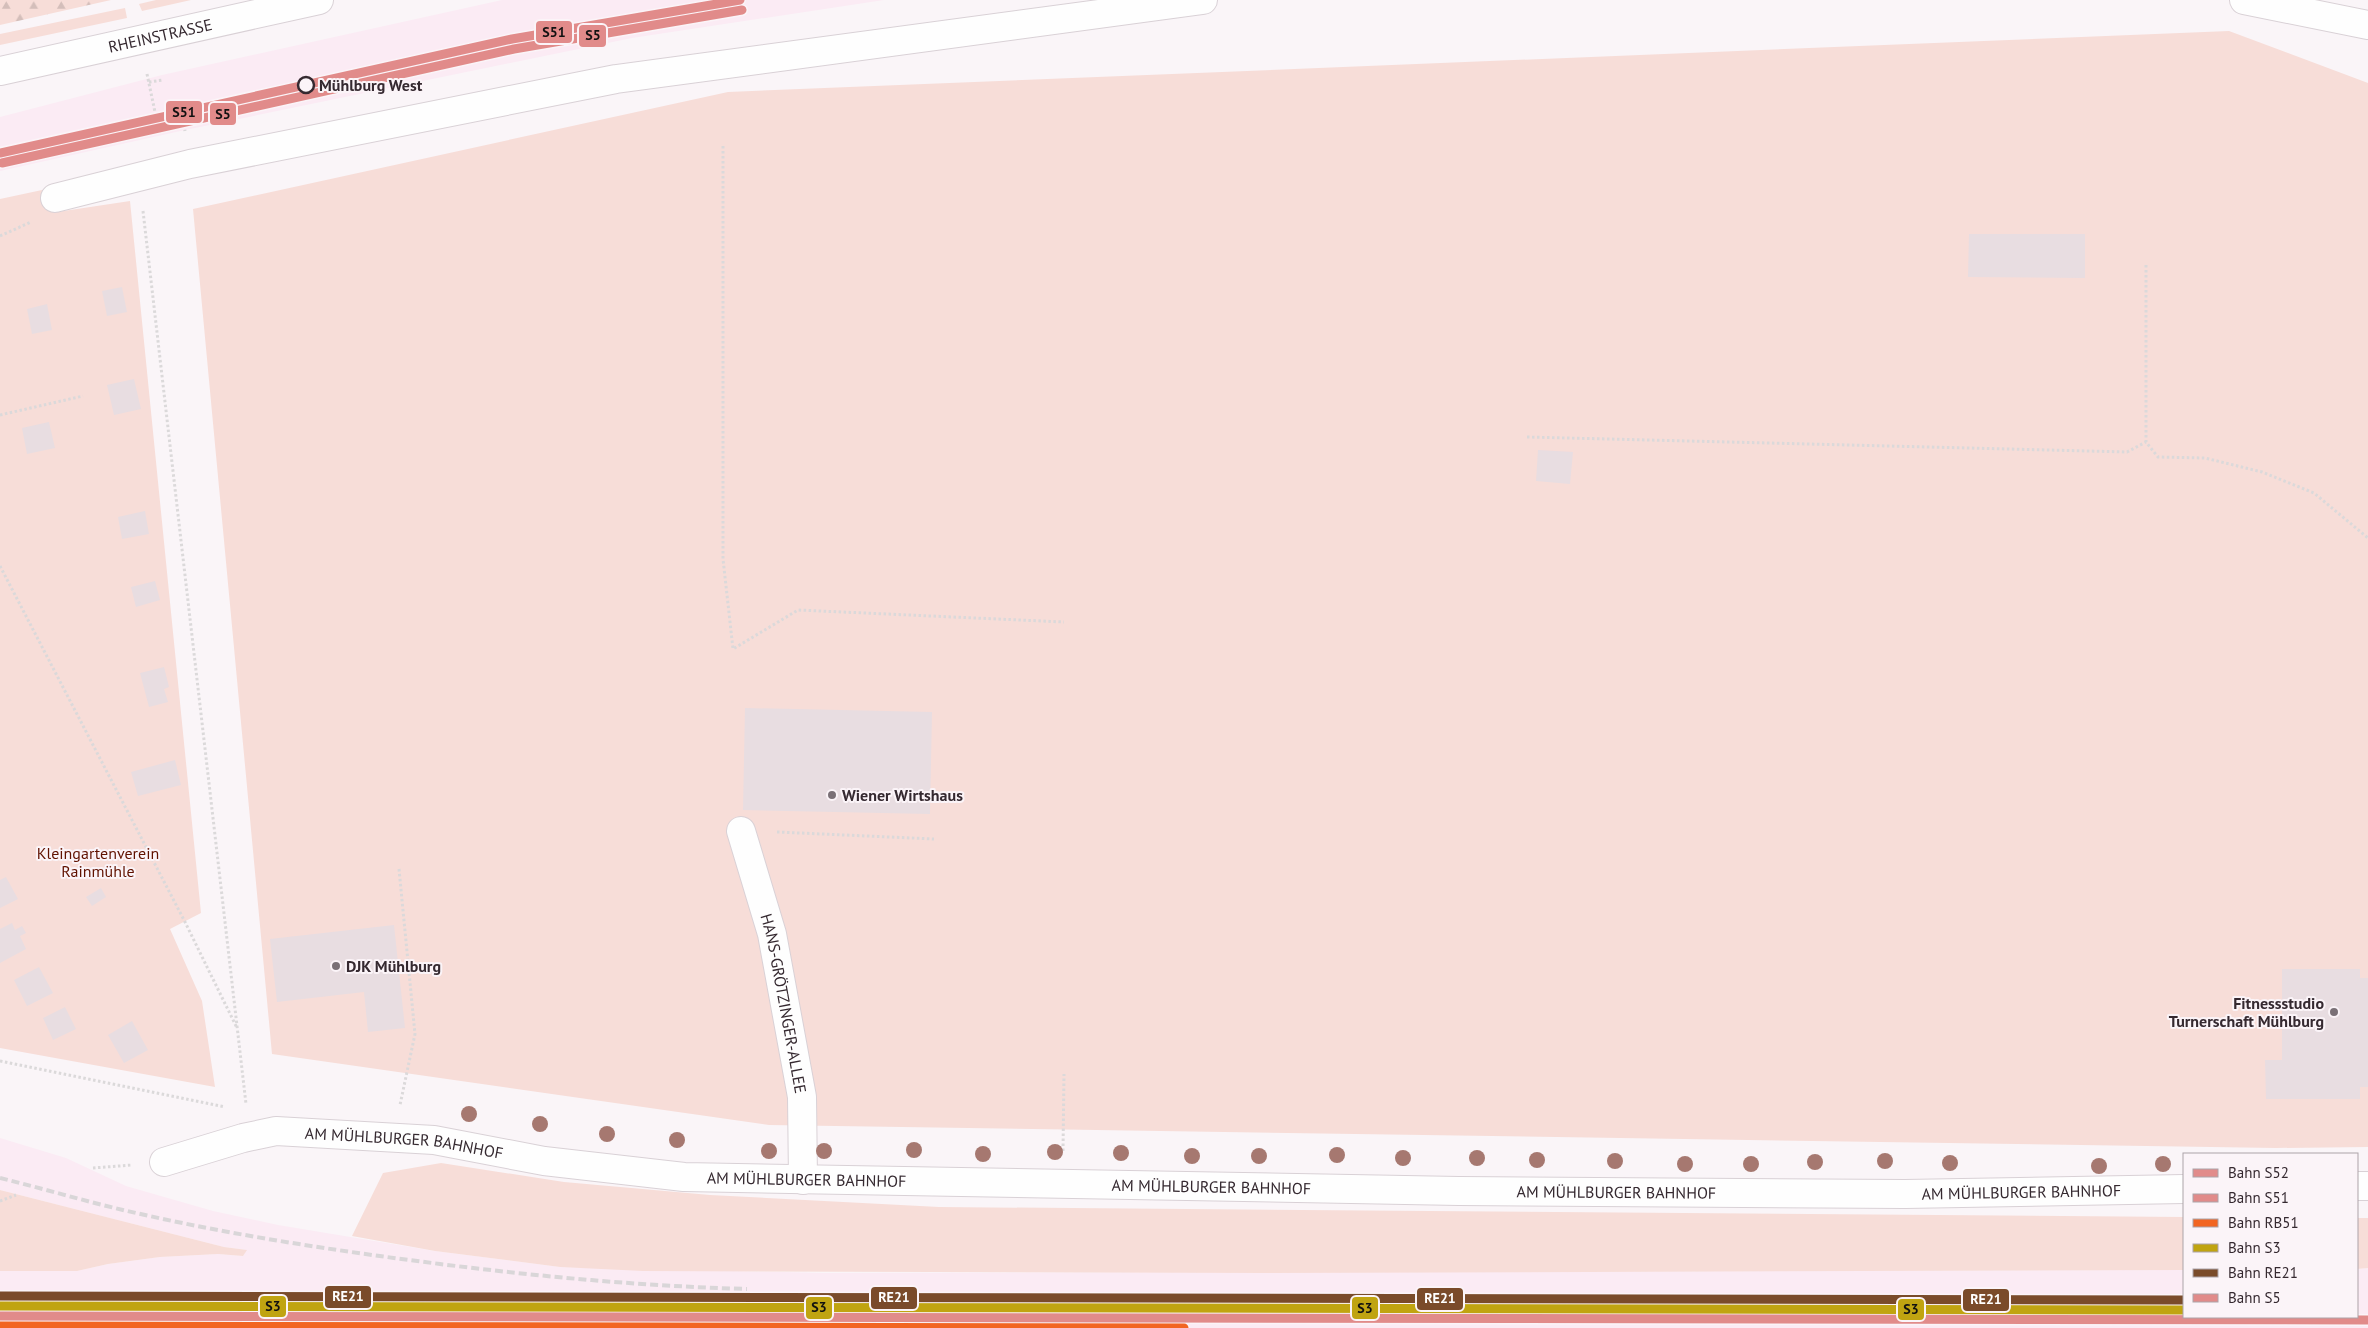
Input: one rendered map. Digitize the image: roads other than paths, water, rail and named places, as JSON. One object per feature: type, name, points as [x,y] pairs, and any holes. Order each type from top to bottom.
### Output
[{"type":"street","name":"RHEINSTRASSE","points":[[0,70],[319,0]]},
{"type":"street","points":[[55,198],[139,176],[616,79],[1203,0]]},
{"type":"street","points":[[2244,0],[2368,25]]},
{"type":"street","name":"HANS-GRÖTZINGER-ALLEE","points":[[741,831],[772,934],[802,1097],[803,1180]]},
{"type":"street","name":"AM MÜHLBURGER BAHNHOF","points":[[164,1162],[245,1126],[276,1131],[434,1140],[544,1161],[684,1177],[1460,1191],[1905,1194],[2183,1189]]},
{"type":"railway","points":[[0,1178],[136,1213],[250,1236],[326,1248],[440,1264],[555,1277],[669,1286],[747,1289]]},
{"type":"rail line","name":"S51","points":[[0,153],[512,39],[740,0]]},
{"type":"rail line","name":"S5","points":[[2,163],[514,49],[742,10]]},
{"type":"rail line","name":"RE21","points":[[0,1296],[2183,1300]]},
{"type":"rail line","name":"S3","points":[[0,1306],[2183,1310]]},
{"type":"rail line","name":"S52","points":[[0,1316],[2368,1320]]},
{"type":"rail line","name":"RB51","points":[[0,1326],[1184,1328]]},
{"type":"place","name":"Mühlburg West","points":[[306,85]]},
{"type":"place","name":"Wiener Wirtshaus","points":[[832,795]]},
{"type":"place","name":"DJK Mühlburg","points":[[336,966]]},
{"type":"place","name":"Fitnessstudio Turnerschaft Mühlburg","points":[[2334,1012]]},
{"type":"park label","name":"Kleingartenverein Rainmühle","points":[[98,862]]}]
